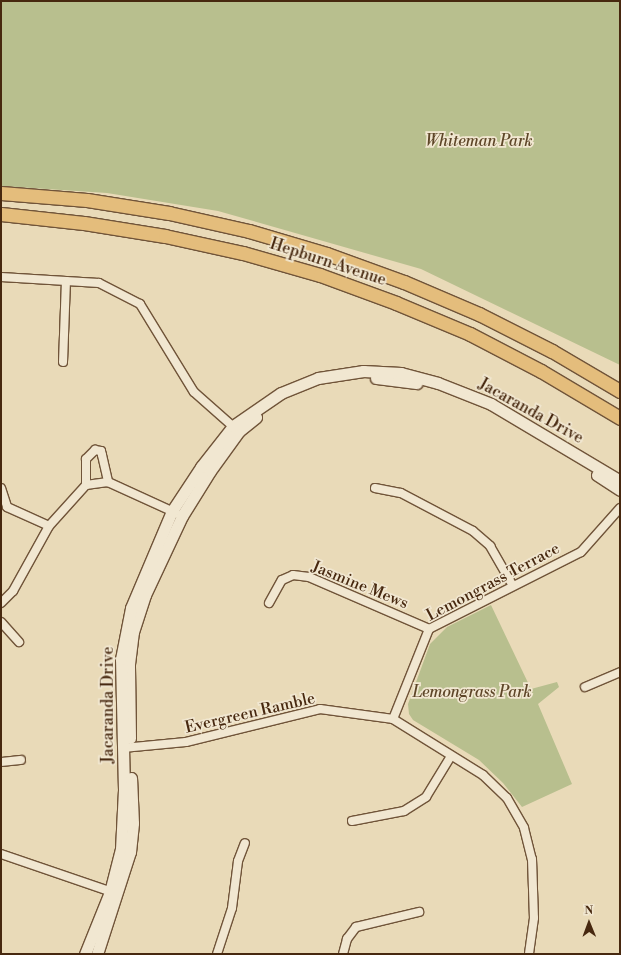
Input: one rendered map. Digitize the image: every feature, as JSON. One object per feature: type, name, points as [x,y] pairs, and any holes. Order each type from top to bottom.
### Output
[{"type":"main road","name":"Hepburn Avenue","points":[[1,193],[87,200],[169,214],[249,231],[328,254],[404,282],[479,314],[552,351],[620,391]]},
{"type":"main road","name":"Hepburn Avenue","points":[[1,214],[84,223],[165,236],[243,253],[320,276],[396,303],[470,334],[541,371],[620,418]]},
{"type":"street","points":[[1,278],[99,283],[140,304],[194,392],[236,429]]},
{"type":"street","points":[[63,362],[66,281]]},
{"type":"street","name":"Jacaranda Drive","points":[[85,954],[114,893],[130,852],[133,823],[126,748],[121,659],[126,627],[143,574],[159,544],[172,511],[201,467],[236,429],[281,394],[318,378],[363,371],[401,373],[438,383],[491,404],[620,481]]},
{"type":"street","name":"Jacaranda Drive","points":[[126,748],[129,664],[133,632],[145,595],[182,516],[236,429],[277,403],[302,391],[329,382],[378,378],[415,383],[472,402],[512,423],[620,490]]},
{"type":"street","points":[[86,485],[86,459],[89,454],[95,450],[100,451],[102,455],[108,482]]},
{"type":"street","points":[[1,603],[13,591],[49,526],[86,485],[108,482],[182,516]]},
{"type":"street","points":[[1,488],[7,506],[49,526]]},
{"type":"street","points":[[375,488],[401,493],[473,532],[490,546],[513,586]]},
{"type":"street","name":"Lemongrass Terrace","points":[[393,719],[429,629],[581,552],[620,508]]},
{"type":"street","name":"Jasmine Mews","points":[[269,602],[282,580],[293,576],[309,577],[429,629]]},
{"type":"street","points":[[1,622],[19,642]]},
{"type":"street","points":[[585,687],[620,672]]},
{"type":"street","name":"Evergreen Ramble","points":[[126,748],[186,742],[320,709],[393,719],[483,775],[507,798],[524,828],[532,866],[534,918],[529,954]]},
{"type":"street","points":[[352,822],[404,811],[426,797],[451,756]]},
{"type":"street","points":[[1,762],[21,760]]},
{"type":"street","points":[[217,954],[232,908],[238,861],[245,843]]},
{"type":"street","points":[[1,854],[114,893]]},
{"type":"street","name":"Jacaranda Drive","points":[[97,954],[114,893]]},
{"type":"street","points":[[343,954],[347,939],[356,927],[419,912]]},
{"type":"green space","name":"Whiteman Park","points":[[1,1],[620,1],[620,365],[421,269],[218,211],[107,193],[1,186]]},
{"type":"green space","name":"Lemongrass Park","points":[[491,605],[531,689],[557,682],[559,687],[538,704],[572,784],[522,807],[503,783],[479,760],[413,720],[409,714],[408,704],[430,644],[447,627]]}]
